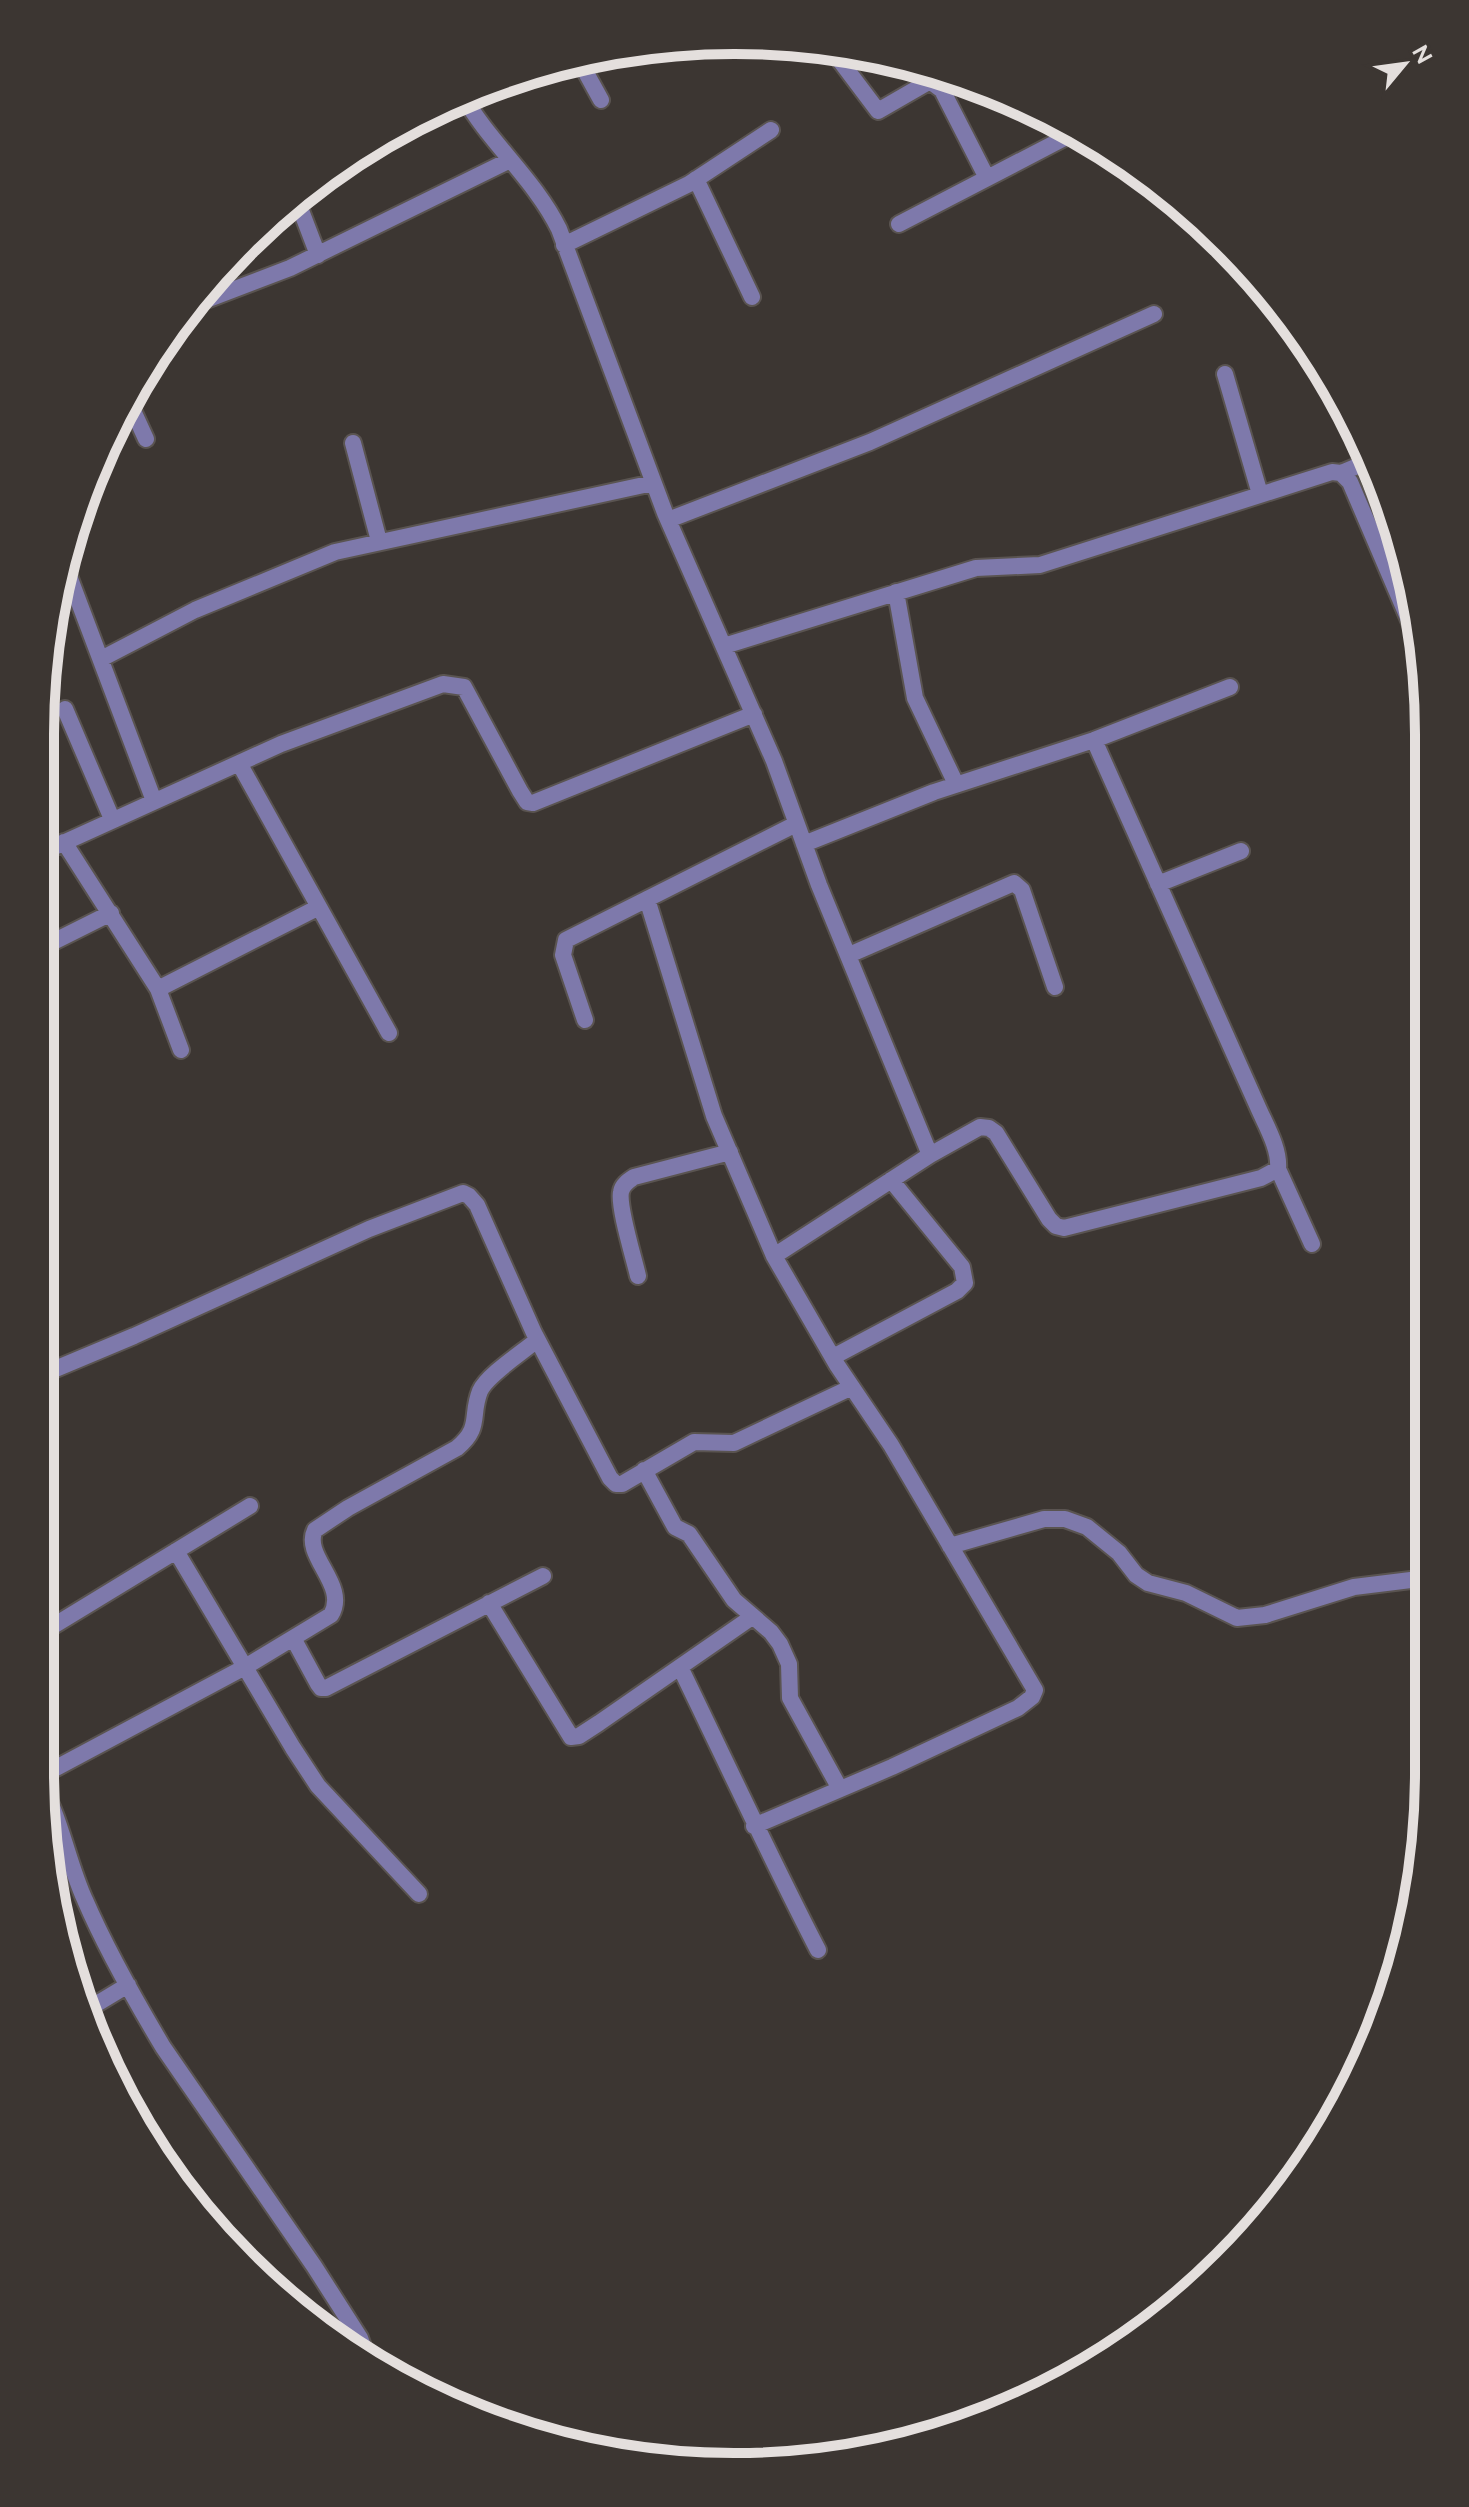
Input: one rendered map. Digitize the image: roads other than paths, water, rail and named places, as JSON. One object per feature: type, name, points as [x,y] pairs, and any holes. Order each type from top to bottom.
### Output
[{"type":"street","points":[[842,63],[878,111],[928,82]]},
{"type":"street","points":[[585,71],[601,100]]},
{"type":"street","points":[[937,85],[987,178]]},
{"type":"street","points":[[471,107],[549,209],[653,483],[774,761],[796,824],[930,1155]]},
{"type":"street","points":[[564,245],[696,179],[771,130]]},
{"type":"street","points":[[899,224],[1063,139]]},
{"type":"street","points":[[214,297],[290,268],[510,160]]},
{"type":"street","points":[[696,179],[752,297]]},
{"type":"street","points":[[301,211],[318,255]]},
{"type":"street","points":[[668,520],[870,442],[1154,314]]},
{"type":"street","points":[[1225,374],[1260,494]]},
{"type":"street","points":[[135,414],[146,439]]},
{"type":"street","points":[[353,443],[379,541]]},
{"type":"street","points":[[724,646],[976,568],[1040,565],[1359,465]]},
{"type":"street","points":[[1341,473],[1350,482],[1402,605]]},
{"type":"street","points":[[101,659],[195,610],[335,552],[653,483]]},
{"type":"street","points":[[71,582],[154,801]]},
{"type":"street","points":[[896,592],[915,698],[956,784]]},
{"type":"street","points":[[54,847],[239,763],[426,688],[454,684],[464,687],[520,791],[527,802],[533,803],[563,794],[754,714]]},
{"type":"street","points":[[804,844],[956,784],[1094,740],[1230,687]]},
{"type":"street","points":[[65,709],[112,819]]},
{"type":"street","points":[[1094,740],[1257,1105],[1279,1161],[1278,1169],[1312,1244]]},
{"type":"street","points":[[239,763],[389,1033]]},
{"type":"street","points":[[585,1020],[563,955],[566,940],[796,824]]},
{"type":"street","points":[[64,842],[158,989],[181,1050]]},
{"type":"street","points":[[1158,884],[1241,851]]},
{"type":"street","points":[[849,955],[1014,883],[1022,890],[1055,987]]},
{"type":"street","points":[[647,899],[714,1116],[774,1256],[833,1357],[891,1445],[1035,1690],[1032,1697],[1018,1708],[754,1826]]},
{"type":"street","points":[[158,989],[319,907]]},
{"type":"street","points":[[54,942],[111,913]]},
{"type":"street","points":[[774,1256],[930,1155],[980,1127],[996,1133],[1049,1219],[1056,1226],[1064,1228],[1261,1178],[1278,1169]]},
{"type":"street","points":[[638,1276],[622,1206],[621,1192],[626,1182],[634,1177],[730,1152]]},
{"type":"street","points":[[833,1357],[957,1291],[965,1283],[962,1267],[891,1180]]},
{"type":"street","points":[[54,1370],[369,1229],[463,1193],[477,1205],[537,1340],[616,1484],[622,1484],[694,1442],[734,1443],[852,1387]]},
{"type":"street","points":[[54,1769],[245,1667],[331,1615],[335,1607],[335,1594],[313,1544],[315,1530],[348,1508],[457,1448],[470,1437],[475,1428],[480,1392],[487,1382],[537,1340]]},
{"type":"street","points":[[644,1470],[675,1527],[694,1539],[734,1600],[771,1632],[785,1652],[790,1674],[790,1698],[840,1789]]},
{"type":"street","points":[[54,1625],[250,1506]]},
{"type":"street","points":[[950,1546],[1044,1519],[1065,1519],[1087,1527],[1119,1553],[1136,1575],[1148,1583],[1186,1593],[1237,1618],[1265,1615],[1354,1587],[1415,1579]]},
{"type":"street","points":[[176,1551],[318,1786],[419,1894]]},
{"type":"street","points":[[293,1638],[318,1684],[326,1688],[543,1576]]},
{"type":"street","points":[[489,1603],[571,1737],[579,1736],[599,1723],[752,1617]]},
{"type":"street","points":[[680,1667],[737,1783],[754,1826],[818,1950]]},
{"type":"street","points":[[55,1812],[84,1899],[163,2047],[314,2266],[361,2341]]},
{"type":"street","points":[[95,2005],[128,1985]]}]
